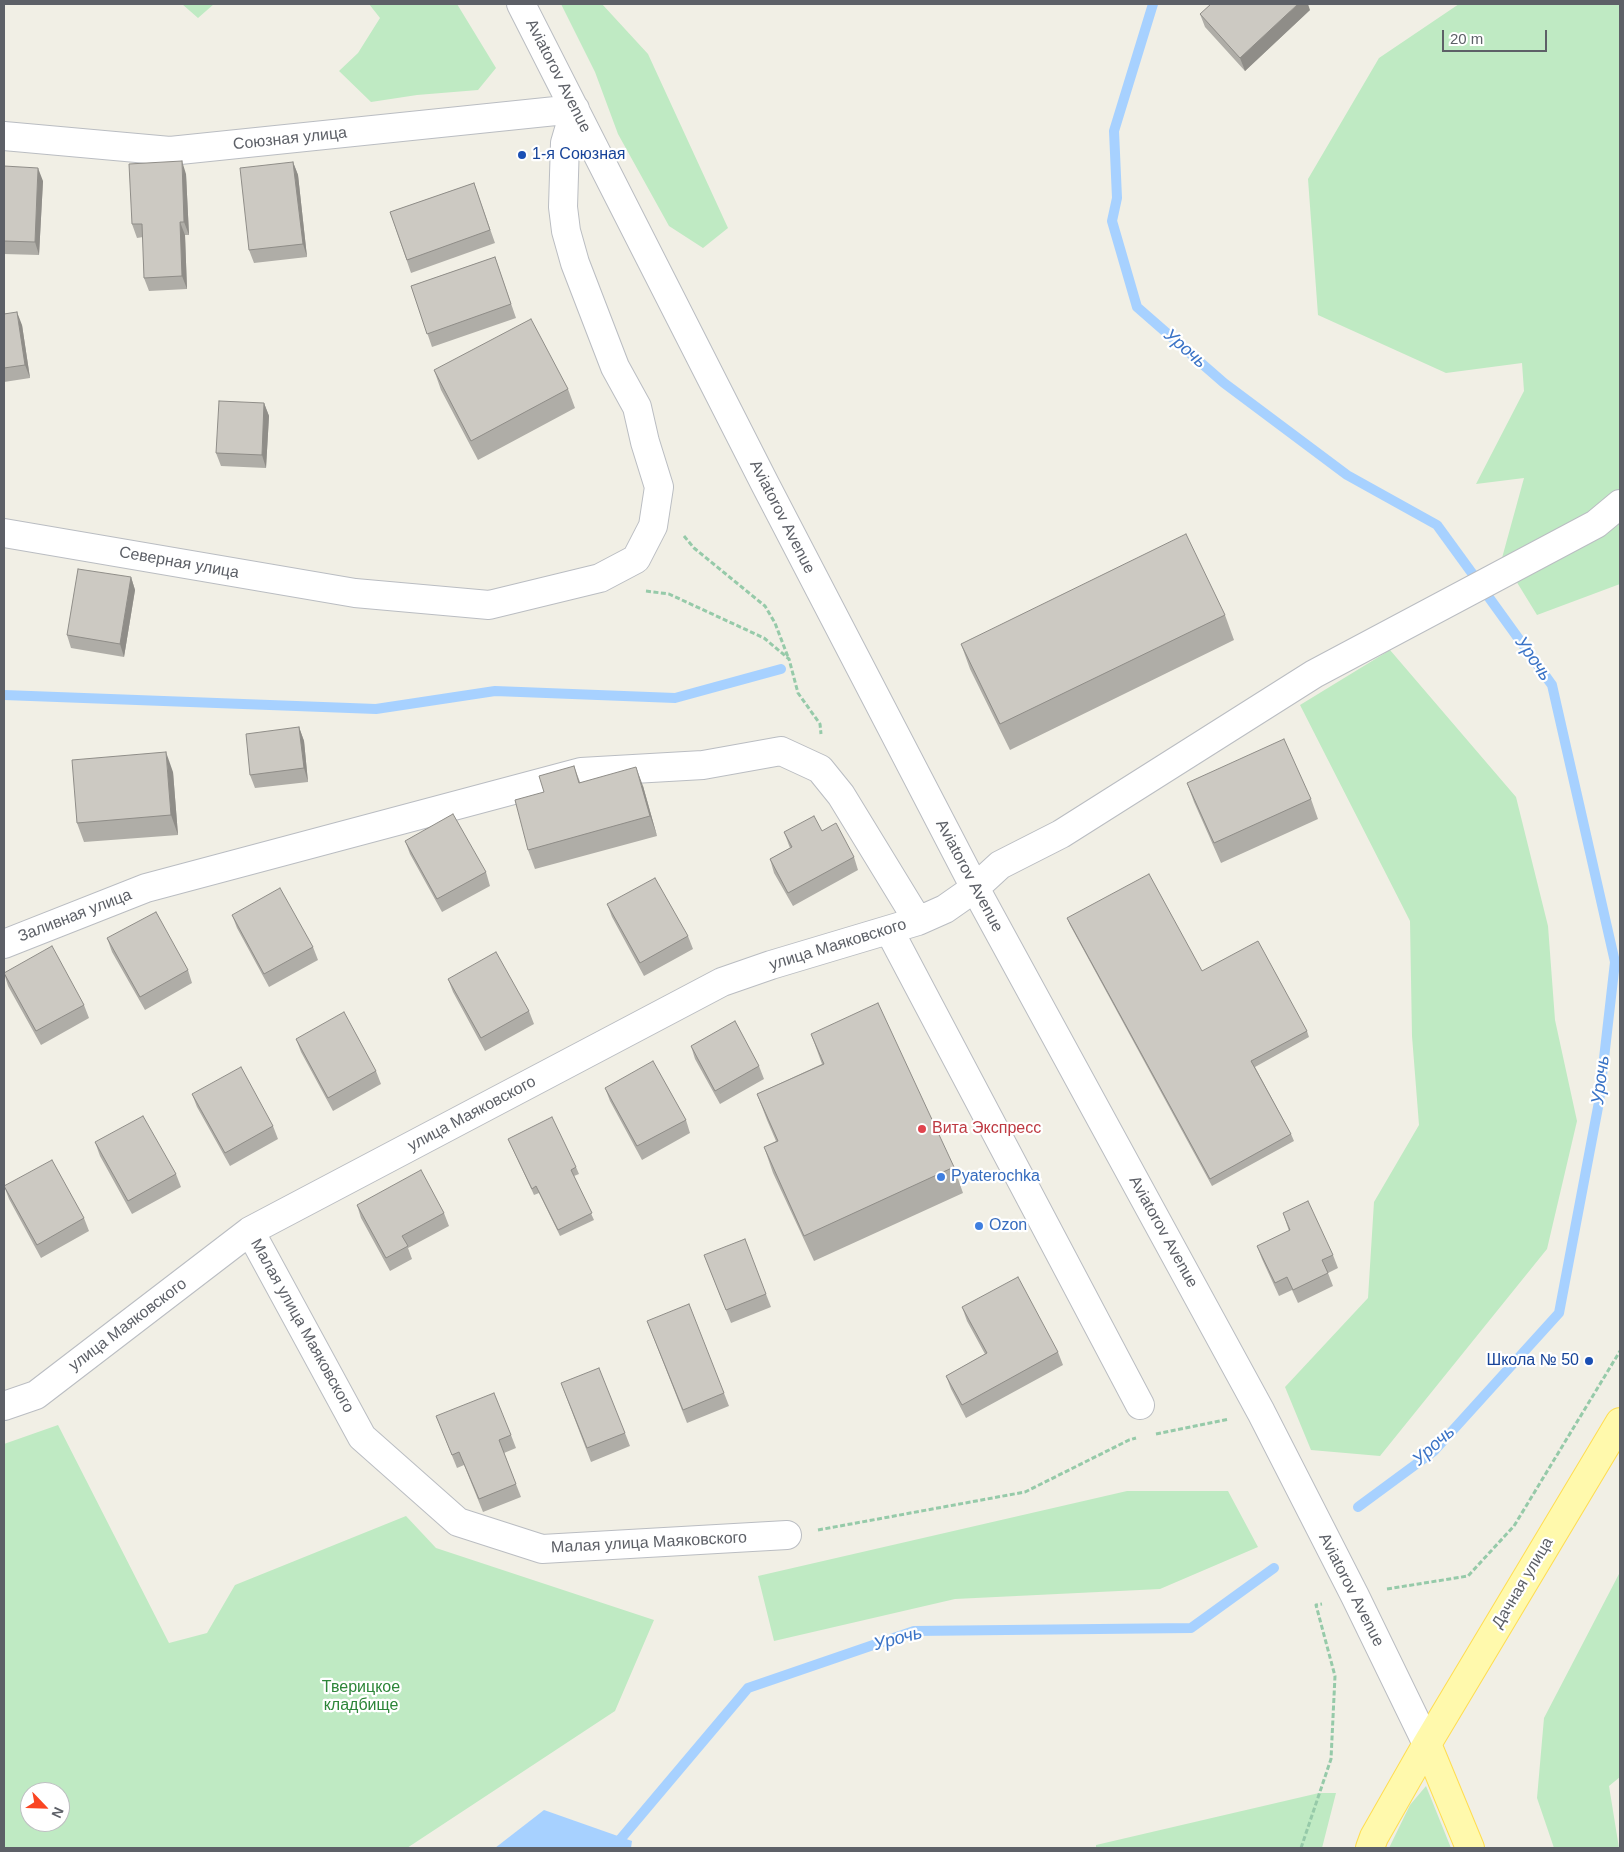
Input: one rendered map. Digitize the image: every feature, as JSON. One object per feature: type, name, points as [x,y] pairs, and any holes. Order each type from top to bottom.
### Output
[{"type":"main road","name":"Дачная улица","points":[[1427,1744],[1620,1422]]},
{"type":"main road","points":[[1370,1848],[1374,1837],[1427,1744]]},
{"type":"main road","name":"Aviatorov Avenue","points":[[1427,1744],[1470,1848]]},
{"type":"street","name":"Aviatorov Avenue","points":[[521,4],[760,475],[975,888],[1261,1412],[1355,1596],[1427,1744]]},
{"type":"street","name":"Союзная улица","points":[[4,136],[170,151],[575,109]]},
{"type":"street","name":"Северная улица","points":[[4,533],[355,593],[490,605],[600,578],[636,559],[653,526],[659,487],[645,442],[637,407],[614,367],[575,263],[566,231],[563,207],[566,143],[575,109]]},
{"type":"street","name":"улица Маяковского","points":[[4,1406],[36,1395],[250,1231],[722,982],[771,965],[918,921],[944,909],[975,888],[1000,865],[1061,834],[1314,674],[1596,524],[1620,504]]},
{"type":"street","name":"Заливная улица","points":[[4,944],[146,888],[581,772],[703,765],[781,751],[820,769],[842,795],[918,921]]},
{"type":"street","points":[[889,930],[1140,1405]]},
{"type":"street","name":"Малая улица Маяковского","points":[[250,1231],[362,1437],[458,1522],[542,1549],[786,1536]]},
{"type":"path","points":[[683,534],[694,548],[765,606],[775,624],[789,659],[798,693],[820,724],[828,779]]},
{"type":"path","points":[[640,590],[669,594],[756,634],[764,638],[789,659]]},
{"type":"path","points":[[1301,1848],[1331,1759],[1335,1676],[1316,1605],[1394,1588],[1468,1576],[1514,1526],[1620,1351]]},
{"type":"path","points":[[1148,1436],[1261,1412]]},
{"type":"path","points":[[786,1536],[1025,1492],[1129,1440],[1138,1438]]},
{"type":"green space","points":[[182,4],[214,4],[198,18]]},
{"type":"green space","points":[[369,4],[457,4],[496,68],[478,90],[417,95],[371,102],[339,71],[358,53],[380,18]]},
{"type":"green space","points":[[561,4],[602,4],[648,54],[728,228],[703,248],[669,226],[618,134],[595,72]]},
{"type":"green space","points":[[1459,4],[1620,4],[1620,584],[1537,615],[1502,558],[1524,478],[1476,484],[1524,391],[1522,363],[1446,373],[1318,315],[1308,179],[1379,58]]},
{"type":"green space","points":[[1390,650],[1516,797],[1548,926],[1555,1020],[1577,1121],[1547,1249],[1380,1456],[1311,1450],[1285,1387],[1368,1298],[1374,1202],[1419,1125],[1412,1036],[1410,921],[1300,705]]},
{"type":"green space","name":"Тверицкое кладбище","points":[[58,1425],[169,1643],[207,1633],[235,1585],[406,1516],[436,1548],[654,1620],[615,1711],[407,1848],[4,1848],[4,1444]]},
{"type":"green space","points":[[1127,1491],[1228,1491],[1258,1547],[1160,1589],[955,1599],[774,1641],[758,1576]]},
{"type":"green space","points":[[1620,1572],[1620,1777],[1609,1786],[1619,1848],[1554,1848],[1537,1798],[1544,1718]]},
{"type":"green space","points":[[1426,1786],[1451,1848],[1389,1848],[1410,1805]]},
{"type":"green space","points":[[1319,1793],[1336,1793],[1322,1848],[1096,1848],[1096,1845]]},
{"type":"water","points":[[544,1810],[632,1841],[631,1848],[495,1848]]},
{"type":"building","points":[[1211,4],[1298,4],[1240,58],[1200,14]]},
{"type":"building","points":[[182,161],[184,222],[180,222],[182,276],[144,278],[142,224],[132,224],[129,164]]},
{"type":"building","points":[[293,162],[303,244],[249,250],[240,168]]},
{"type":"building","points":[[4,166],[38,168],[35,242],[4,241]]},
{"type":"building","points":[[474,183],[490,230],[407,260],[390,212]]},
{"type":"building","points":[[495,257],[511,304],[427,334],[411,286]]},
{"type":"building","points":[[17,312],[25,365],[4,368],[4,314]]},
{"type":"building","points":[[531,319],[568,389],[471,441],[434,370]]},
{"type":"building","points":[[219,401],[264,403],[262,455],[216,453]]},
{"type":"building","points":[[1186,534],[1225,615],[1000,724],[961,644]]},
{"type":"building","points":[[78,569],[131,577],[120,644],[67,635]]},
{"type":"building","points":[[299,727],[304,768],[250,775],[246,734]]},
{"type":"building","points":[[1284,739],[1311,799],[1214,843],[1187,783]]},
{"type":"building","points":[[166,752],[171,815],[77,823],[72,760]]},
{"type":"building","points":[[574,766],[579,783],[636,767],[650,816],[528,850],[515,800],[544,792],[539,776]]},
{"type":"building","points":[[453,814],[486,872],[437,899],[405,841]]},
{"type":"building","points":[[814,816],[822,831],[836,823],[854,857],[788,893],[770,859],[792,847],[784,832]]},
{"type":"building","points":[[1149,874],[1202,971],[1258,941],[1307,1031],[1251,1061],[1291,1134],[1210,1179],[1067,918]]},
{"type":"building","points":[[655,878],[688,936],[640,963],[607,904]]},
{"type":"building","points":[[280,888],[313,947],[264,974],[232,915]]},
{"type":"building","points":[[156,912],[188,970],[140,997],[107,938]]},
{"type":"building","points":[[52,946],[84,1005],[36,1031],[4,973]]},
{"type":"building","points":[[496,952],[529,1011],[481,1038],[448,979]]},
{"type":"building","points":[[878,1003],[954,1167],[804,1236],[764,1147],[778,1141],[757,1094],[824,1064],[811,1034]]},
{"type":"building","points":[[344,1012],[376,1071],[328,1098],[296,1039]]},
{"type":"building","points":[[735,1021],[759,1066],[715,1091],[691,1046]]},
{"type":"building","points":[[653,1061],[686,1120],[637,1146],[605,1088]]},
{"type":"building","points":[[241,1067],[273,1126],[225,1153],[192,1094]]},
{"type":"building","points":[[143,1116],[176,1174],[128,1201],[95,1142]]},
{"type":"building","points":[[552,1117],[576,1167],[571,1170],[592,1213],[558,1230],[536,1186],[532,1189],[508,1139]]},
{"type":"building","points":[[52,1160],[84,1218],[37,1245],[4,1186]]},
{"type":"building","points":[[421,1170],[444,1213],[402,1236],[408,1246],[386,1258],[357,1205]]},
{"type":"building","points":[[1308,1201],[1333,1255],[1322,1260],[1328,1273],[1293,1290],[1287,1277],[1275,1283],[1257,1246],[1290,1230],[1283,1213]]},
{"type":"building","points":[[745,1239],[766,1294],[726,1310],[704,1255]]},
{"type":"building","points":[[1018,1277],[1058,1352],[962,1405],[946,1376],[987,1353],[962,1307]]},
{"type":"building","points":[[689,1304],[724,1393],[683,1410],[647,1321]]},
{"type":"building","points":[[599,1368],[625,1433],[587,1448],[561,1383]]},
{"type":"building","points":[[494,1393],[511,1435],[499,1440],[516,1484],[479,1499],[459,1452],[452,1455],[436,1416]]},
{"type":"waterway","name":"Урочь","points":[[1153,4],[1114,131],[1117,198],[1112,221],[1137,307],[1224,383],[1347,475],[1437,525],[1477,580]]},
{"type":"waterway","name":"Урочь","points":[[1358,1507],[1434,1451],[1559,1313],[1599,1102],[1615,962],[1552,685],[1485,592]]},
{"type":"waterway","points":[[4,695],[376,709],[495,691],[675,698],[781,669]]},
{"type":"waterway","name":"Урочь","points":[[613,1848],[748,1688],[914,1631],[1191,1628],[1274,1568]]},
{"type":"place","name":"1-я Союзная","points":[[522,155]]},
{"type":"place","name":"Вита Экспресс","points":[[922,1129]]},
{"type":"place","name":"Pyaterochka","points":[[941,1177]]},
{"type":"place","name":"Ozon","points":[[979,1226]]},
{"type":"place","name":"Школа № 50","points":[[1589,1361]]}]
